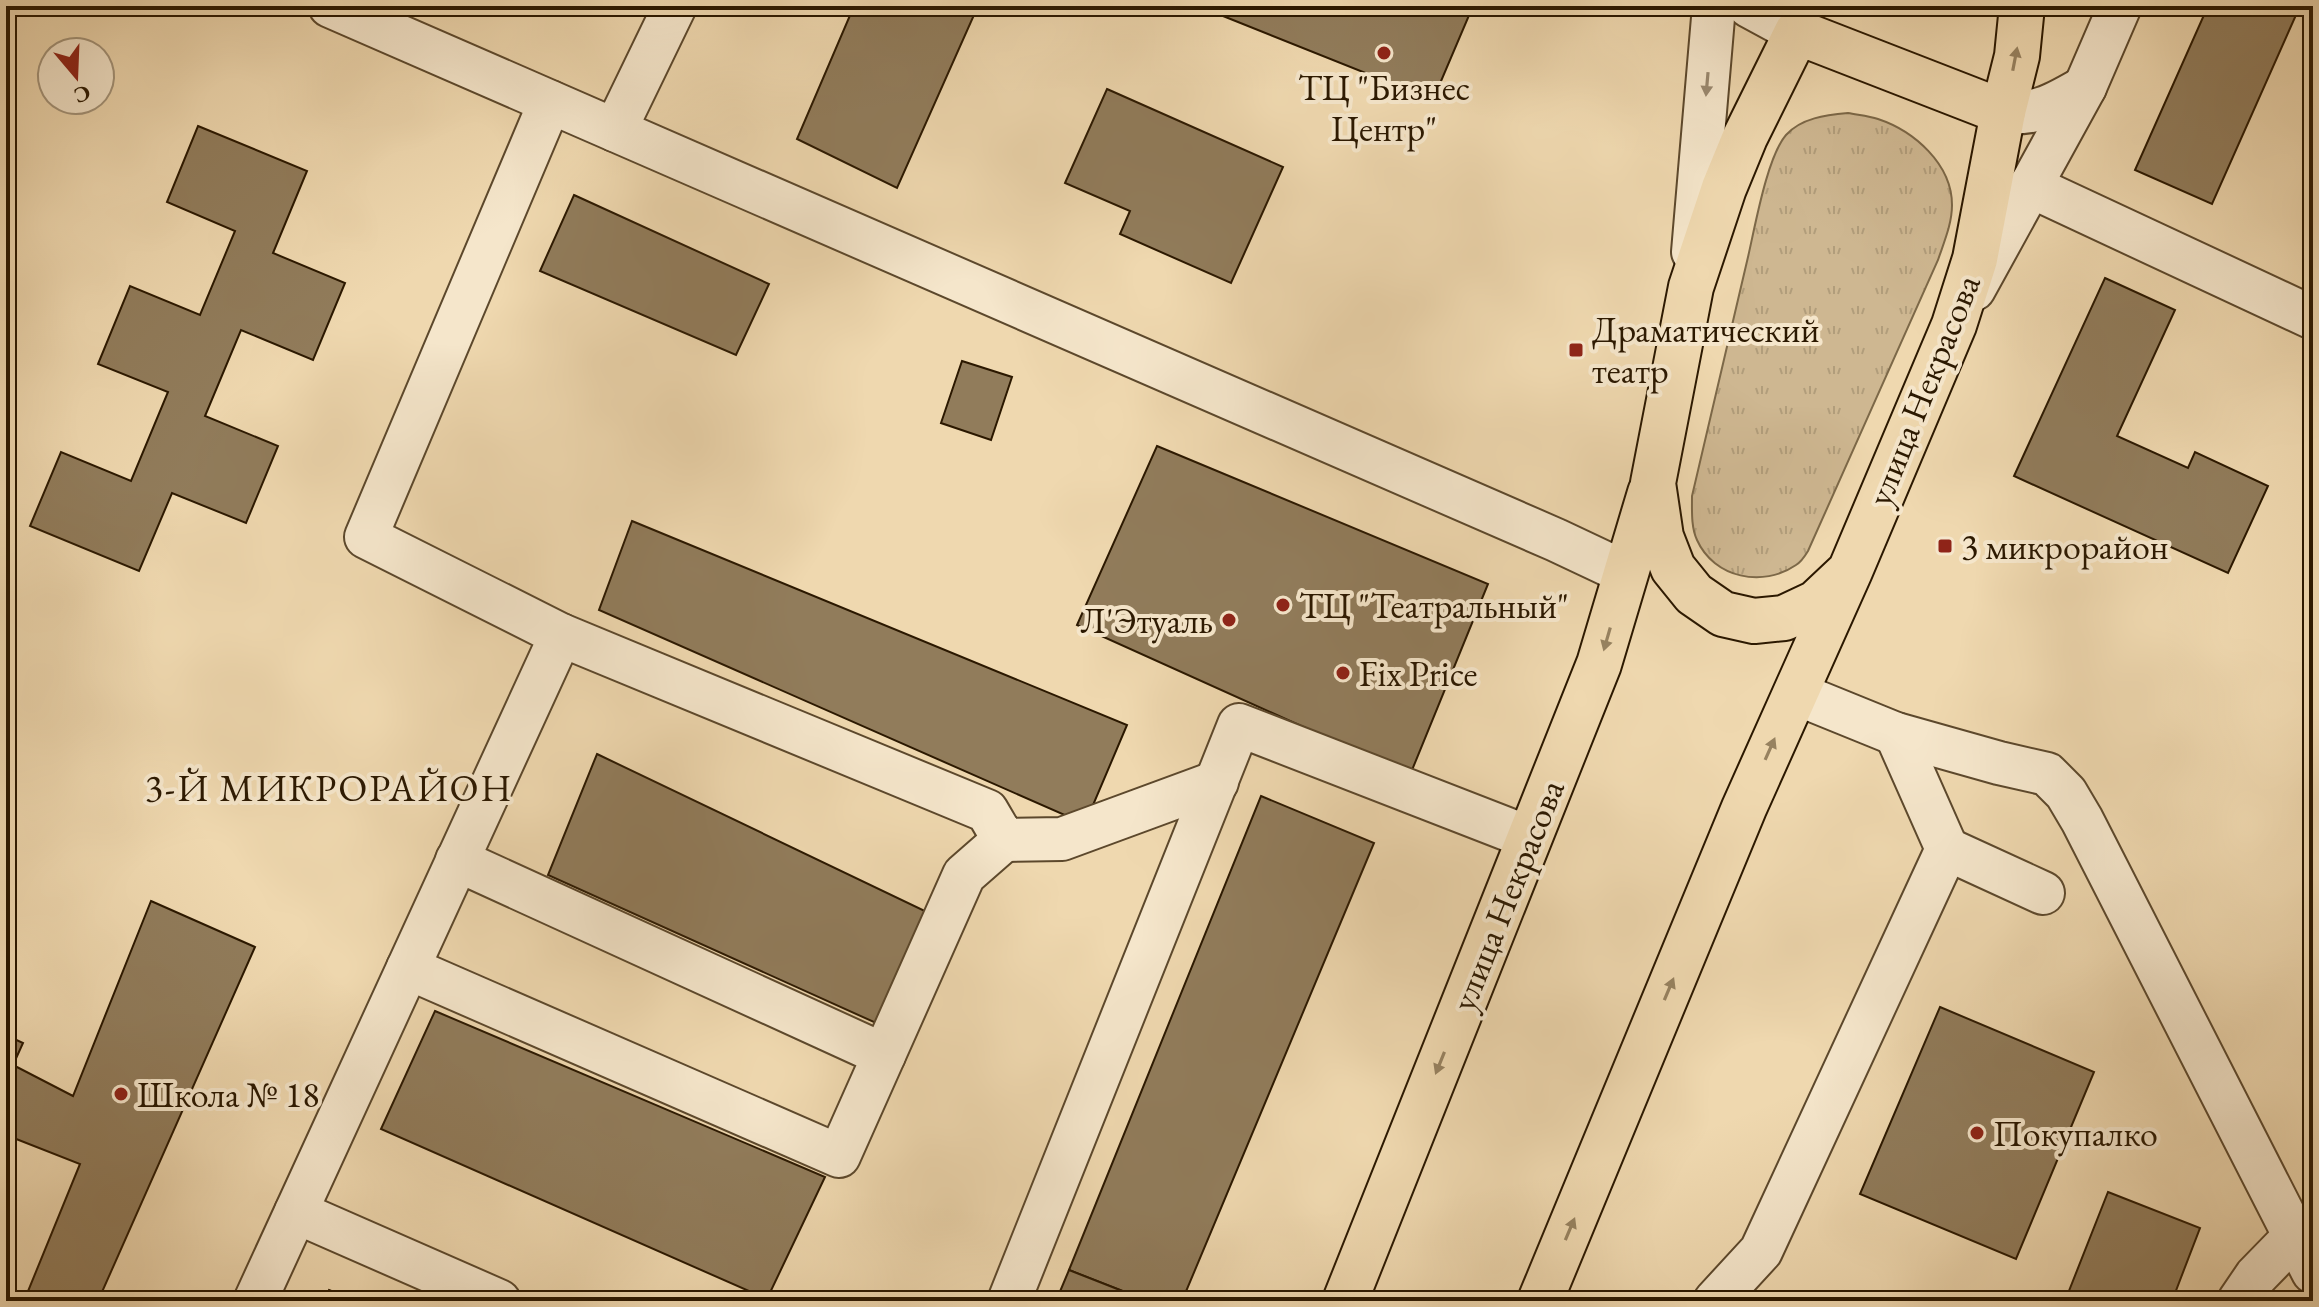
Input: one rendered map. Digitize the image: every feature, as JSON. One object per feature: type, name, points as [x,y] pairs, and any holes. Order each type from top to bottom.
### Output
[{"type":"main road","name":"улица Некрасова","points":[[1540,1301],[1744,808],[1850,571],[1954,325],[1975,259],[2017,56],[2022,6]]},
{"type":"main road","name":"улица Некрасова","points":[[1345,1301],[1599,664],[1653,483],[1691,287],[1724,188],[1803,19]]},
{"type":"main road","points":[[1803,19],[2003,112]]},
{"type":"main road","name":"улица Некрасова","points":[[1653,483],[1661,537],[1673,568],[1694,594],[1723,614],[1754,621],[1784,618],[1816,603],[1850,571]]},
{"type":"street","points":[[330,6],[1542,533],[1626,573]]},
{"type":"street","points":[[615,130],[675,6]]},
{"type":"street","points":[[1691,287],[1714,6]]},
{"type":"street","points":[[1749,6],[1803,19]]},
{"type":"street","points":[[1954,325],[2085,87],[2120,6]]},
{"type":"street","points":[[2003,112],[2020,113],[2049,107],[2085,87]]},
{"type":"street","points":[[550,102],[366,537],[561,635],[987,811],[1004,840]]},
{"type":"street","points":[[2030,186],[2313,318]]},
{"type":"street","points":[[255,1301],[561,635]]},
{"type":"street","points":[[1795,693],[1896,734],[2047,774],[2066,793],[2304,1254],[2256,1276],[2239,1301]]},
{"type":"street","points":[[1009,1301],[1239,725],[1530,838]]},
{"type":"street","points":[[1896,734],[1947,849],[2043,893]]},
{"type":"street","points":[[408,968],[839,1156],[964,875],[1004,840],[1062,839],[1217,782]]},
{"type":"street","points":[[1715,1301],[1761,1251],[1947,849]]},
{"type":"street","points":[[457,860],[884,1055]]},
{"type":"street","points":[[296,1212],[499,1301]]},
{"type":"green space","points":[[1848,113],[1892,124],[1928,151],[1946,176],[1950,190],[1952,205],[1949,226],[1938,260],[1808,551],[1798,564],[1783,572],[1755,577],[1740,575],[1715,563],[1697,540],[1692,519],[1692,496],[1758,211],[1767,175],[1786,135],[1806,121]]},
{"type":"building","points":[[854,6],[978,6],[897,188],[797,139]]},
{"type":"building","name":"ТЦ \"Бизнес Центр\"","points":[[1198,6],[1473,6],[1433,100]]},
{"type":"building","points":[[2208,6],[2300,6],[2212,204],[2135,170]]},
{"type":"building","points":[[1107,89],[1283,167],[1231,283],[1120,234],[1130,211],[1065,183]]},
{"type":"building","points":[[198,126],[307,171],[273,253],[345,283],[313,360],[241,330],[205,416],[278,446],[246,523],[172,493],[139,571],[30,526],[61,452],[131,481],[168,392],[98,364],[130,286],[200,315],[235,231],[167,202]]},
{"type":"building","points":[[574,195],[769,284],[736,355],[540,271]]},
{"type":"building","points":[[2105,278],[2175,310],[2117,436],[2188,468],[2195,452],[2268,486],[2228,573],[2014,476]]},
{"type":"building","points":[[962,361],[1012,377],[991,440],[941,423]]},
{"type":"building","name":"ТЦ \"Театральный\"","points":[[1157,446],[1488,584],[1410,775],[1077,625]]},
{"type":"building","points":[[632,521],[1127,725],[1085,824],[599,610]]},
{"type":"building","points":[[597,754],[929,913],[885,1027],[548,875]]},
{"type":"building","points":[[1261,796],[1374,843],[1182,1301],[1148,1301],[1069,1270]]},
{"type":"building","points":[[151,901],[255,947],[98,1301],[24,1301],[80,1164],[6,1135],[6,1035],[23,1043],[13,1065],[73,1096]]},
{"type":"building","name":"Покупалко","points":[[1940,1007],[2094,1072],[2016,1259],[1860,1194]]},
{"type":"building","points":[[435,1011],[825,1177],[767,1299],[381,1129]]},
{"type":"building","points":[[2108,1192],[2200,1228],[2172,1301],[2065,1301]]},
{"type":"building","points":[[1069,1270],[1148,1301],[1056,1301]]},
{"type":"building","points":[[329,1290],[355,1301],[325,1301]]},
{"type":"place","name":"ТЦ \"Бизнес Центр\"","points":[[1384,53]]},
{"type":"place","name":"Драматический театр","points":[[1576,350]]},
{"type":"place","name":"3 микрорайон","points":[[1945,546]]},
{"type":"place","name":"ТЦ \"Театральный\"","points":[[1283,605]]},
{"type":"place","name":"Л'Этуаль","points":[[1229,620]]},
{"type":"place","name":"Fix Price","points":[[1343,673]]},
{"type":"place","name":"Школа № 18","points":[[121,1094]]},
{"type":"place","name":"Покупалко","points":[[1977,1133]]},
{"type":"district","name":"3-Й МИКРОРАЙОН","points":[[329,787]]}]
